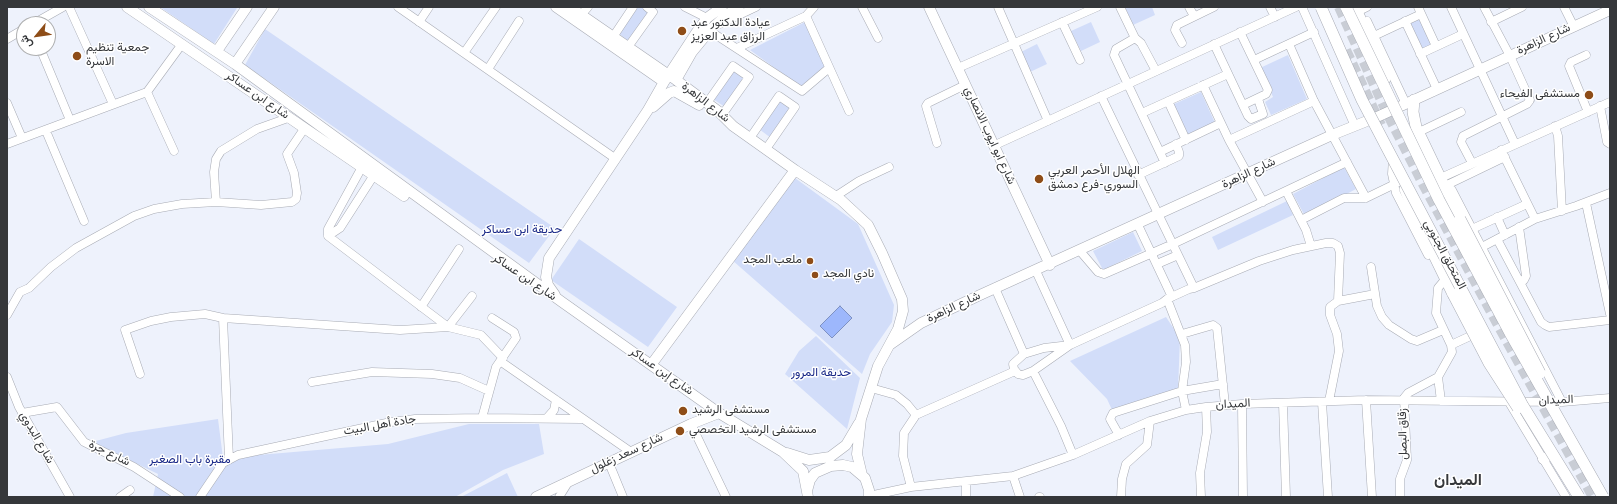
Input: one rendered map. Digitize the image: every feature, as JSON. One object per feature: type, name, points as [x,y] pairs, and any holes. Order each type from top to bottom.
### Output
[{"type":"highway","name":"المتحلق الجنوبي","points":[[1321,7],[1362,100],[1382,140],[1549,456],[1579,497]]},
{"type":"highway","name":"المتحلق الجنوبي","points":[[1346,7],[1439,200],[1510,333],[1603,497]]},
{"type":"highway","points":[[1361,8],[1389,97]]},
{"type":"highway","points":[[1410,102],[1413,118],[1422,142],[1539,371],[1574,447]]},
{"type":"highway","points":[[1402,167],[1410,205],[1453,294],[1497,377],[1549,456]]},
{"type":"main road","name":"شارع ابن عساكر","points":[[127,7],[304,129],[374,175],[550,298],[562,302]]},
{"type":"main road","name":"شارع ابن عساكر","points":[[149,7],[217,51],[562,302]]},
{"type":"main road","points":[[217,51],[246,7]]},
{"type":"main road","points":[[235,64],[274,7]]},
{"type":"main road","points":[[556,7],[669,79]]},
{"type":"main road","points":[[570,7],[584,11],[613,37],[669,79]]},
{"type":"main road","points":[[562,302],[550,289],[547,281],[546,273],[549,258],[669,79],[707,18],[722,7]]},
{"type":"main road","points":[[669,79],[692,52],[739,7]]},
{"type":"main road","name":"شارع ابو ايوب الانصاري","points":[[929,7],[1050,265]]},
{"type":"main road","name":"شارع الزاهرة","points":[[891,344],[921,323],[995,288],[1050,265],[1332,135],[1410,102],[1610,10]]},
{"type":"main road","name":"شارع الزاهرة","points":[[669,79],[707,103],[733,126]]},
{"type":"main road","name":"شارع الزاهرة","points":[[648,110],[674,90],[684,95],[715,117],[733,126],[836,196],[868,225],[880,248],[902,299],[902,320],[880,363],[870,388],[861,419],[857,454],[862,475],[867,484],[869,497]]},
{"type":"main road","points":[[651,365],[796,170]]},
{"type":"main road","name":"شارع إبن عساكر","points":[[562,302],[719,413],[783,452],[803,471],[807,494]]},
{"type":"main road","name":"شارع سعد زغلول","points":[[536,497],[691,424],[719,413]]},
{"type":"main road","points":[[783,452],[808,460],[830,457],[846,445],[861,419]]},
{"type":"main road","points":[[807,494],[810,480],[815,473],[831,466],[842,464],[852,467],[862,475]]},
{"type":"street","points":[[47,16],[63,7]]},
{"type":"street","points":[[69,7],[113,104]]},
{"type":"street","points":[[398,7],[616,159]]},
{"type":"street","points":[[419,22],[429,7]]},
{"type":"street","points":[[464,53],[496,7]]},
{"type":"street","points":[[613,37],[633,7]]},
{"type":"street","points":[[628,47],[653,12],[647,7]]},
{"type":"street","points":[[685,7],[707,18]]},
{"type":"street","points":[[756,7],[714,32],[802,91],[829,68]]},
{"type":"street","points":[[737,48],[806,16],[814,7]]},
{"type":"street","points":[[862,7],[878,38]]},
{"type":"street","points":[[998,7],[1048,121]]},
{"type":"street","points":[[958,68],[1062,22],[1081,10],[1097,7]]},
{"type":"street","points":[[1120,7],[1135,38],[1141,43],[1156,71]]},
{"type":"street","points":[[1189,7],[1194,16]]},
{"type":"street","points":[[1182,43],[1175,30],[1176,27],[1194,16],[1214,7]]},
{"type":"street","points":[[1270,7],[1275,17]]},
{"type":"street","points":[[993,146],[1296,7]]},
{"type":"street","points":[[1302,7],[1355,126]]},
{"type":"street","points":[[1451,7],[1501,117],[1515,144]]},
{"type":"street","points":[[1472,163],[1461,142],[1462,137],[1527,104],[1530,100],[1510,56],[1484,7]]},
{"type":"street","points":[[1491,22],[1522,7]]},
{"type":"street","points":[[1564,7],[1574,27]]},
{"type":"street","points":[[1361,8],[1374,36],[1410,102]]},
{"type":"street","points":[[1374,36],[1405,21],[1419,10],[1436,46]]},
{"type":"street","points":[[806,16],[849,111]]},
{"type":"street","points":[[488,70],[519,21]]},
{"type":"street","points":[[1405,21],[1437,89]]},
{"type":"street","points":[[1062,22],[1080,60]]},
{"type":"street","points":[[1240,32],[1268,90],[1266,94],[1243,106]]},
{"type":"street","points":[[1254,60],[1314,32]]},
{"type":"street","points":[[7,39],[16,34]]},
{"type":"street","points":[[1420,54],[1463,34]]},
{"type":"street","points":[[1135,38],[1114,52],[1165,162]]},
{"type":"street","points":[[7,144],[46,131],[70,120],[147,92],[182,44]]},
{"type":"street","points":[[1214,44],[1248,117],[1253,119],[1264,112],[1258,99]]},
{"type":"street","points":[[1289,44],[1314,101],[1366,198]]},
{"type":"street","points":[[1586,55],[1571,62],[1569,66],[1588,112]]},
{"type":"street","points":[[43,56],[70,120]]},
{"type":"street","points":[[707,103],[733,66],[748,77],[722,115]]},
{"type":"street","points":[[1142,113],[1228,74]]},
{"type":"street","points":[[937,143],[926,106],[965,85]]},
{"type":"street","points":[[1203,85],[1229,140],[1249,173],[1263,202]]},
{"type":"street","points":[[147,92],[174,152]]},
{"type":"street","points":[[750,138],[779,96],[795,108],[766,149]]},
{"type":"street","points":[[1101,96],[1194,288]]},
{"type":"street","points":[[1168,101],[1186,140]]},
{"type":"street","points":[[1229,140],[1314,101]]},
{"type":"street","points":[[1447,180],[1503,154],[1515,144],[1610,102]]},
{"type":"street","points":[[7,103],[22,138]]},
{"type":"street","points":[[1600,106],[1607,142],[1610,144]]},
{"type":"street","points":[[1421,131],[1461,112]]},
{"type":"street","points":[[216,202],[214,172],[216,159],[221,151],[257,129],[288,118]]},
{"type":"street","points":[[1413,118],[1447,180],[1562,402]]},
{"type":"street","points":[[1160,152],[1221,123]]},
{"type":"street","points":[[1555,126],[1558,136],[1562,211]]},
{"type":"street","points":[[7,315],[20,292],[29,288],[51,267],[76,248],[102,232],[134,216],[154,209],[182,204],[216,202],[261,205],[292,202],[296,199],[297,193],[294,173],[287,154],[304,129]]},
{"type":"street","points":[[46,131],[84,221]]},
{"type":"street","points":[[1138,175],[1179,156],[1180,152],[1176,144]]},
{"type":"street","points":[[1394,151],[1392,167],[1393,185],[1399,200],[1509,402],[1549,456],[1566,497]]},
{"type":"street","points":[[1447,180],[1472,163],[1503,154]]},
{"type":"street","points":[[1503,154],[1535,219]]},
{"type":"street","points":[[1080,251],[1102,274],[1152,254],[1347,162]]},
{"type":"street","points":[[328,233],[362,167]]},
{"type":"street","points":[[836,196],[859,181],[889,167]]},
{"type":"street","points":[[328,233],[340,228],[374,175]]},
{"type":"street","points":[[1301,220],[1344,198],[1366,198],[1405,179]]},
{"type":"street","points":[[1286,191],[1301,220],[1311,246]]},
{"type":"street","points":[[1482,247],[1535,219],[1586,203],[1610,193]]},
{"type":"street","points":[[1586,203],[1610,314]]},
{"type":"street","points":[[1472,229],[1528,204]]},
{"type":"street","points":[[1497,217],[1501,237],[1521,283],[1541,322],[1545,326],[1549,327],[1610,320]]},
{"type":"street","points":[[1138,225],[1157,264],[1168,301],[1185,345],[1186,362],[1182,391],[1186,410]]},
{"type":"street","points":[[1519,227],[1526,276],[1521,283]]},
{"type":"street","points":[[328,233],[448,327]]},
{"type":"street","points":[[1070,345],[1044,348],[1024,354],[1013,364],[1015,371],[1018,374],[1023,375],[1033,372],[1070,345],[1168,301],[1189,289],[1259,261],[1311,246],[1333,243],[1340,250],[1338,301]]},
{"type":"street","points":[[421,307],[459,249]]},
{"type":"street","points":[[1157,264],[1178,255]]},
{"type":"street","points":[[1371,267],[1379,312],[1385,322],[1411,339],[1420,340],[1443,330]]},
{"type":"street","points":[[1036,271],[1070,345]]},
{"type":"street","points":[[1443,282],[1438,288],[1436,313],[1450,345],[1485,329]]},
{"type":"street","points":[[995,288],[1024,354]]},
{"type":"street","points":[[1328,497],[1325,402],[1339,351],[1337,334],[1329,311],[1332,304],[1338,301],[1375,294]]},
{"type":"street","points":[[448,327],[472,296]]},
{"type":"street","points":[[140,374],[125,330],[151,321],[171,317],[205,314],[223,318],[400,330],[448,327],[481,335],[501,359],[582,419],[631,452]]},
{"type":"street","points":[[223,318],[229,459]]},
{"type":"street","points":[[482,418],[494,373],[501,359],[515,342],[516,335],[492,318]]},
{"type":"street","points":[[1182,334],[1213,325],[1217,328],[1225,405]]},
{"type":"street","name":"زقاق البصل","points":[[1400,497],[1400,479],[1407,460],[1403,400],[1406,395],[1438,377],[1451,356],[1450,345]]},
{"type":"street","points":[[911,487],[903,456],[904,433],[916,414],[1015,371]]},
{"type":"street","points":[[312,382],[372,372],[432,374],[460,378],[489,391]]},
{"type":"street","points":[[1033,372],[1061,426],[1072,455]]},
{"type":"street","name":"شارع البدوي","points":[[7,377],[22,413],[70,497]]},
{"type":"street","points":[[1438,377],[1441,401]]},
{"type":"street","points":[[1119,435],[1110,419],[1113,413],[1182,391],[1223,384]]},
{"type":"street","points":[[870,388],[896,395],[916,414]]},
{"type":"street","name":"الميدان","points":[[869,497],[911,487],[1013,476],[1072,455],[1150,421],[1186,410],[1206,407],[1242,404],[1283,404],[1366,400],[1562,402],[1610,398]]},
{"type":"street","points":[[547,418],[554,410],[556,400]]},
{"type":"street","points":[[1366,400],[1372,497]]},
{"type":"street","points":[[1242,404],[1243,497]]},
{"type":"street","points":[[1283,404],[1286,497]]},
{"type":"street","name":"شارع جرة","points":[[22,413],[57,407],[84,442],[134,467],[180,497]]},
{"type":"street","points":[[1201,497],[1200,473],[1207,432],[1206,407]]},
{"type":"street","name":"جادة أهل البيت","points":[[200,497],[218,469],[229,459],[238,455],[391,422],[416,419],[582,419]]},
{"type":"street","points":[[1121,497],[1122,479],[1126,464],[1147,445],[1150,421]]},
{"type":"street","points":[[691,424],[726,497]]},
{"type":"street","points":[[609,463],[623,497]]},
{"type":"street","points":[[1013,476],[1020,497]]},
{"type":"street","points":[[559,497],[569,481]]},
{"type":"street","points":[[966,482],[966,497]]},
{"type":"street","points":[[120,497],[130,490]]},
{"type":"green space","points":[[160,7],[236,7],[237,8],[214,44]]},
{"type":"green space","points":[[637,7],[644,7],[651,12],[630,42],[618,33]]},
{"type":"green space","points":[[1125,7],[1152,7],[1155,15],[1133,25]]},
{"type":"green space","points":[[1421,18],[1434,45],[1422,51],[1408,24]]},
{"type":"green space","points":[[805,22],[826,65],[801,87],[750,50]]},
{"type":"green space","points":[[1091,22],[1100,42],[1081,51],[1071,31]]},
{"type":"green space","name":"حديقة ابن عساكر","points":[[265,29],[555,228],[529,263],[245,65]]},
{"type":"green space","points":[[1037,44],[1047,64],[1030,72],[1021,52]]},
{"type":"green space","points":[[1288,55],[1307,99],[1271,115],[1265,102],[1273,97],[1260,68]]},
{"type":"green space","points":[[734,69],[746,77],[725,107],[713,99]]},
{"type":"green space","points":[[1201,92],[1215,123],[1186,136],[1172,105]]},
{"type":"green space","points":[[780,99],[792,108],[771,138],[759,129]]},
{"type":"green space","points":[[1344,167],[1356,189],[1305,216],[1293,194]]},
{"type":"green space","name":"نادي المجد","points":[[795,178],[858,224],[894,305],[892,322],[870,354],[862,374],[732,260]]},
{"type":"green space","points":[[1287,201],[1293,215],[1218,250],[1212,237]]},
{"type":"green space","points":[[1133,232],[1142,251],[1103,270],[1093,251]]},
{"type":"green space","points":[[579,239],[677,307],[648,347],[551,280]]},
{"type":"green space","points":[[1166,317],[1180,338],[1178,390],[1113,412],[1107,399],[1070,361]]},
{"type":"green space","name":"حديقة المرور","points":[[816,336],[860,378],[847,429],[785,374],[799,351]]},
{"type":"green space","name":"مقبرة باب الصغير","points":[[218,419],[223,458],[388,444],[469,424],[539,424],[544,454],[503,470],[455,497],[153,497],[158,474],[92,442],[126,433]]},
{"type":"green space","points":[[507,473],[518,497],[461,497]]},
{"type":"water","points":[[840,306],[852,318],[832,338],[820,326]]},
{"type":"tunnel","points":[[1339,7],[1387,113],[1424,186],[1499,327],[1593,497]]},
{"type":"tunnel","points":[[1346,50],[1381,125]]},
{"type":"place","name":"عيادة الدكتور عبد الرزاق عبد العزيز","points":[[682,31]]},
{"type":"place","name":"جمعية تنظيم الاسرة","points":[[77,56]]},
{"type":"place","name":"مستشفى الفيحاء","points":[[1589,95]]},
{"type":"place","name":"الهلال الأحمر العربي السوري-فرع دمشق","points":[[1039,179]]},
{"type":"place","name":"ملعب المجد","points":[[810,261]]},
{"type":"place","name":"نادي المجد","points":[[815,275]]},
{"type":"place","name":"مستشفى الرشيد","points":[[683,411]]},
{"type":"place","name":"مستشفى الرشيد التخصصي","points":[[680,431]]},
{"type":"district","name":"الميدان","points":[[1458,482]]}]
